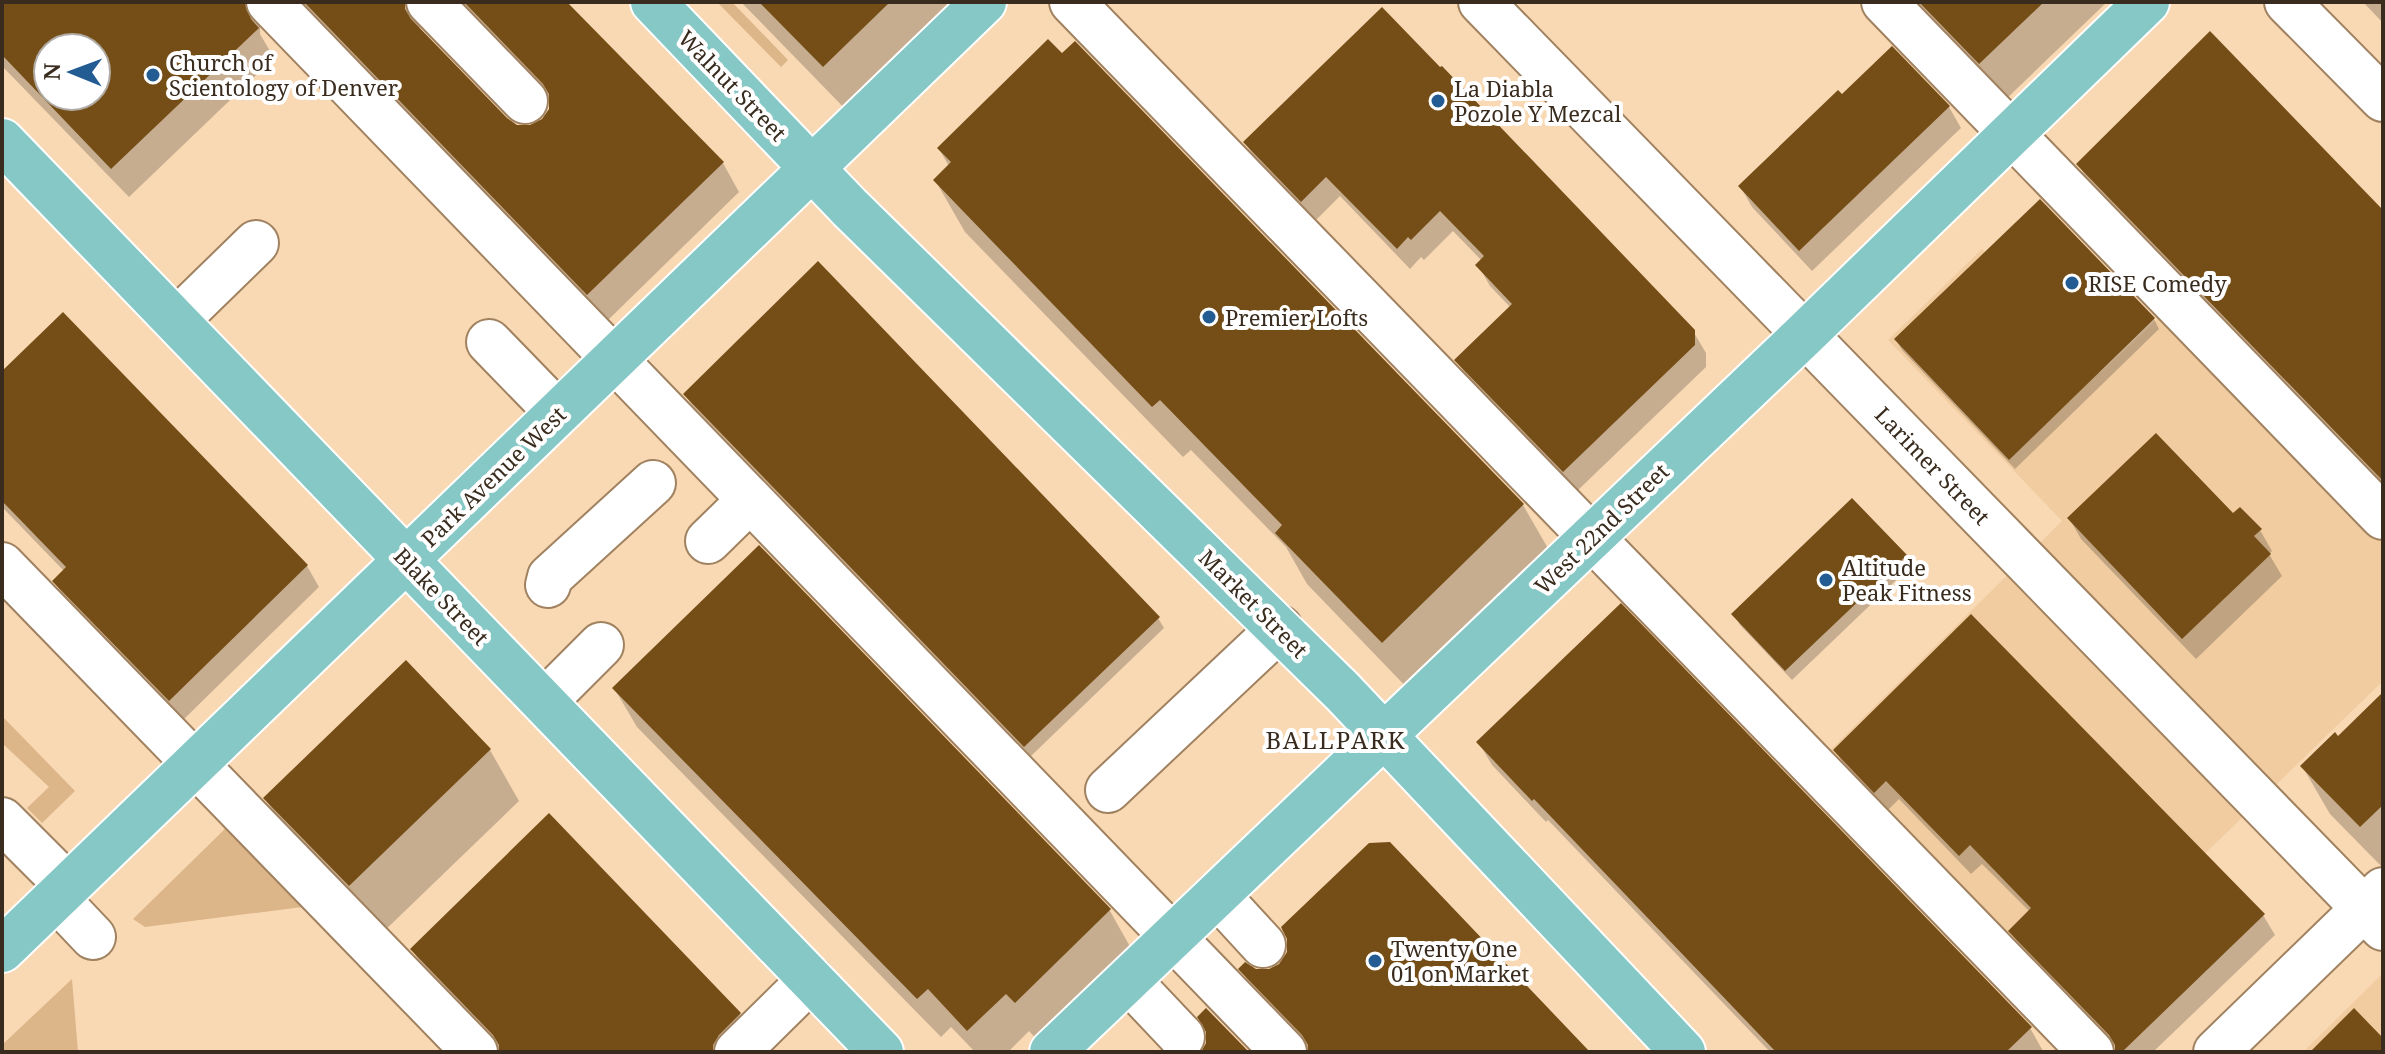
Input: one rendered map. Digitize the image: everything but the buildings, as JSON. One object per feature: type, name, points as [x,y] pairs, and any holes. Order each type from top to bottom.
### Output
[{"type":"main road","name":"Walnut Street","points":[[653,2],[813,168]]},
{"type":"main road","name":"Park Avenue West","points":[[2,950],[984,2]]},
{"type":"main road","name":"West 22nd Street","points":[[1052,1052],[1805,334],[2147,2]]},
{"type":"main road","name":"Blake Street","points":[[2,141],[811,979],[863,1046]]},
{"type":"main road","name":"Market Street","points":[[813,168],[850,208],[1280,628],[1683,1052]]},
{"type":"street","points":[[269,2],[1284,1052]]},
{"type":"street","points":[[429,2],[525,101]]},
{"type":"street","points":[[1072,2],[2091,1052]]},
{"type":"street","name":"Larimer Street","points":[[1481,2],[1805,334],[2377,909]]},
{"type":"street","points":[[1884,2],[2383,517]]},
{"type":"street","points":[[2287,2],[2383,99]]},
{"type":"street","points":[[176,321],[256,243]]},
{"type":"street","points":[[489,342],[558,413]]},
{"type":"street","points":[[548,585],[550,577],[653,483]]},
{"type":"street","points":[[708,541],[750,500]]},
{"type":"street","points":[[2,565],[475,1052]]},
{"type":"street","points":[[1108,790],[1280,628]]},
{"type":"street","points":[[544,702],[601,645]]},
{"type":"street","points":[[2,820],[62,892],[93,937]]},
{"type":"street","points":[[1217,895],[1263,945]]},
{"type":"street","points":[[2216,1052],[2377,909]]},
{"type":"street","points":[[737,1052],[811,979]]},
{"type":"street","points":[[1128,980],[1182,1037]]},
{"type":"shaded area","points":[[717,2],[732,2],[788,60],[781,67]]},
{"type":"shaded area","points":[[1982,249],[2100,373],[2165,312],[2383,540],[2383,681],[2050,1004],[1818,762],[2062,521],[1888,340]]},
{"type":"shaded area","points":[[2,716],[75,791],[42,823],[27,808],[49,787],[2,743]]},
{"type":"shaded area","points":[[230,824],[310,906],[145,927],[133,919]]},
{"type":"shaded area","points":[[2383,973],[2383,1052],[2303,1052]]},
{"type":"shaded area","points":[[72,979],[78,1052],[2,1052],[2,1045]]},
{"type":"place","name":"Church of Scientology of Denver","points":[[153,75]]},
{"type":"place","name":"La Diabla Pozole Y Mezcal","points":[[1438,101]]},
{"type":"place","name":"RISE Comedy","points":[[2072,283]]},
{"type":"place","name":"Premier Lofts","points":[[1209,317]]},
{"type":"place","name":"Altitude Peak Fitness","points":[[1826,580]]},
{"type":"place","name":"Twenty One 01 on Market","points":[[1375,961]]},
{"type":"district","name":"BALLPARK","points":[[1336,739]]}]
